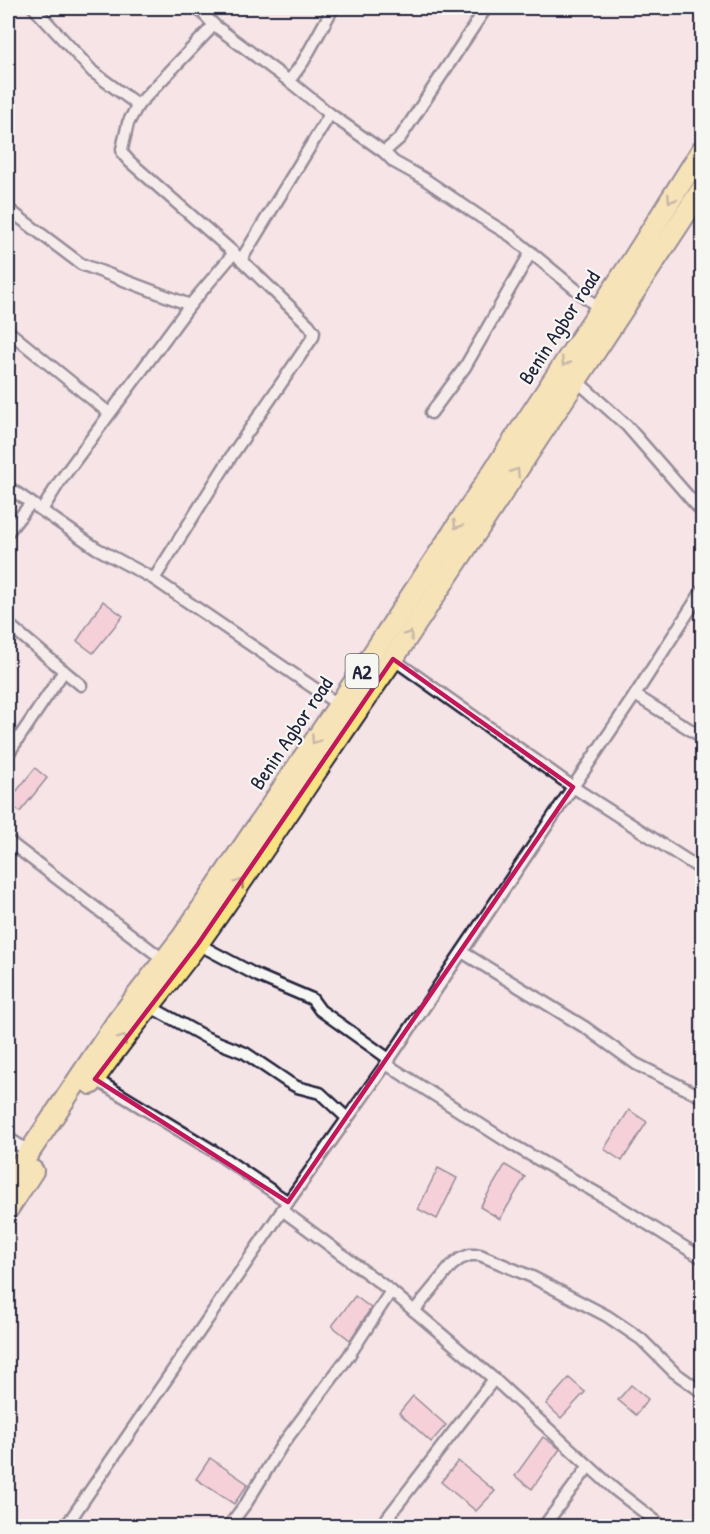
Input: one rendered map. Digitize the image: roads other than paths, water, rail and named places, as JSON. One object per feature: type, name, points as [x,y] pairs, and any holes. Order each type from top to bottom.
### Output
[{"type":"highway","name":"Benin Agbor road","points":[[8,1209],[95,1079],[148,1006],[198,944],[393,659],[576,380],[608,314],[702,150]]},
{"type":"highway","name":"Benin Agbor road","points":[[8,1184],[118,1020],[183,936],[608,314],[702,189]]},
{"type":"street","points":[[34,8],[93,72],[138,105]]},
{"type":"street","points":[[198,8],[214,26],[384,152],[394,162],[423,178],[511,236],[608,314]]},
{"type":"street","points":[[289,81],[303,62],[333,8]]},
{"type":"street","points":[[384,152],[400,138],[486,8]]},
{"type":"street","points":[[154,579],[232,455],[314,337],[314,332],[309,325],[237,257],[129,162],[123,154],[128,123],[138,105],[214,26]]},
{"type":"street","points":[[42,510],[109,413],[190,305],[237,257],[330,114]]},
{"type":"street","points":[[8,209],[81,264],[190,305]]},
{"type":"street","points":[[431,413],[465,367],[531,252]]},
{"type":"street","points":[[8,331],[109,413]]},
{"type":"street","points":[[576,380],[627,426],[702,512]]},
{"type":"street","points":[[8,488],[106,554],[154,579],[339,705]]},
{"type":"street","points":[[8,532],[32,503]]},
{"type":"street","points":[[66,1527],[462,952],[702,591]]},
{"type":"street","points":[[8,624],[81,686]]},
{"type":"street","points":[[393,659],[573,787],[702,870]]},
{"type":"street","points":[[8,754],[64,671]]},
{"type":"street","points":[[635,695],[702,736]]},
{"type":"street","points":[[8,841],[164,960]]},
{"type":"street","points":[[198,944],[258,976],[312,999],[320,1010],[387,1062],[512,1144],[609,1200],[702,1258]]},
{"type":"street","points":[[462,952],[586,1028],[636,1064],[702,1097]]},
{"type":"street","points":[[148,1006],[207,1038],[245,1053],[288,1083],[320,1093],[347,1118]]},
{"type":"street","points":[[95,1079],[214,1152],[285,1206],[495,1379],[614,1489],[662,1527]]},
{"type":"street","points":[[8,1138],[30,1152]]},
{"type":"street","points":[[414,1311],[451,1266],[470,1255],[480,1255],[532,1277],[607,1316],[640,1339],[674,1372],[702,1392]]},
{"type":"street","points":[[229,1527],[282,1445],[348,1358],[391,1291]]},
{"type":"street","points":[[381,1527],[495,1379]]},
{"type":"street","points":[[544,1527],[589,1466]]}]
